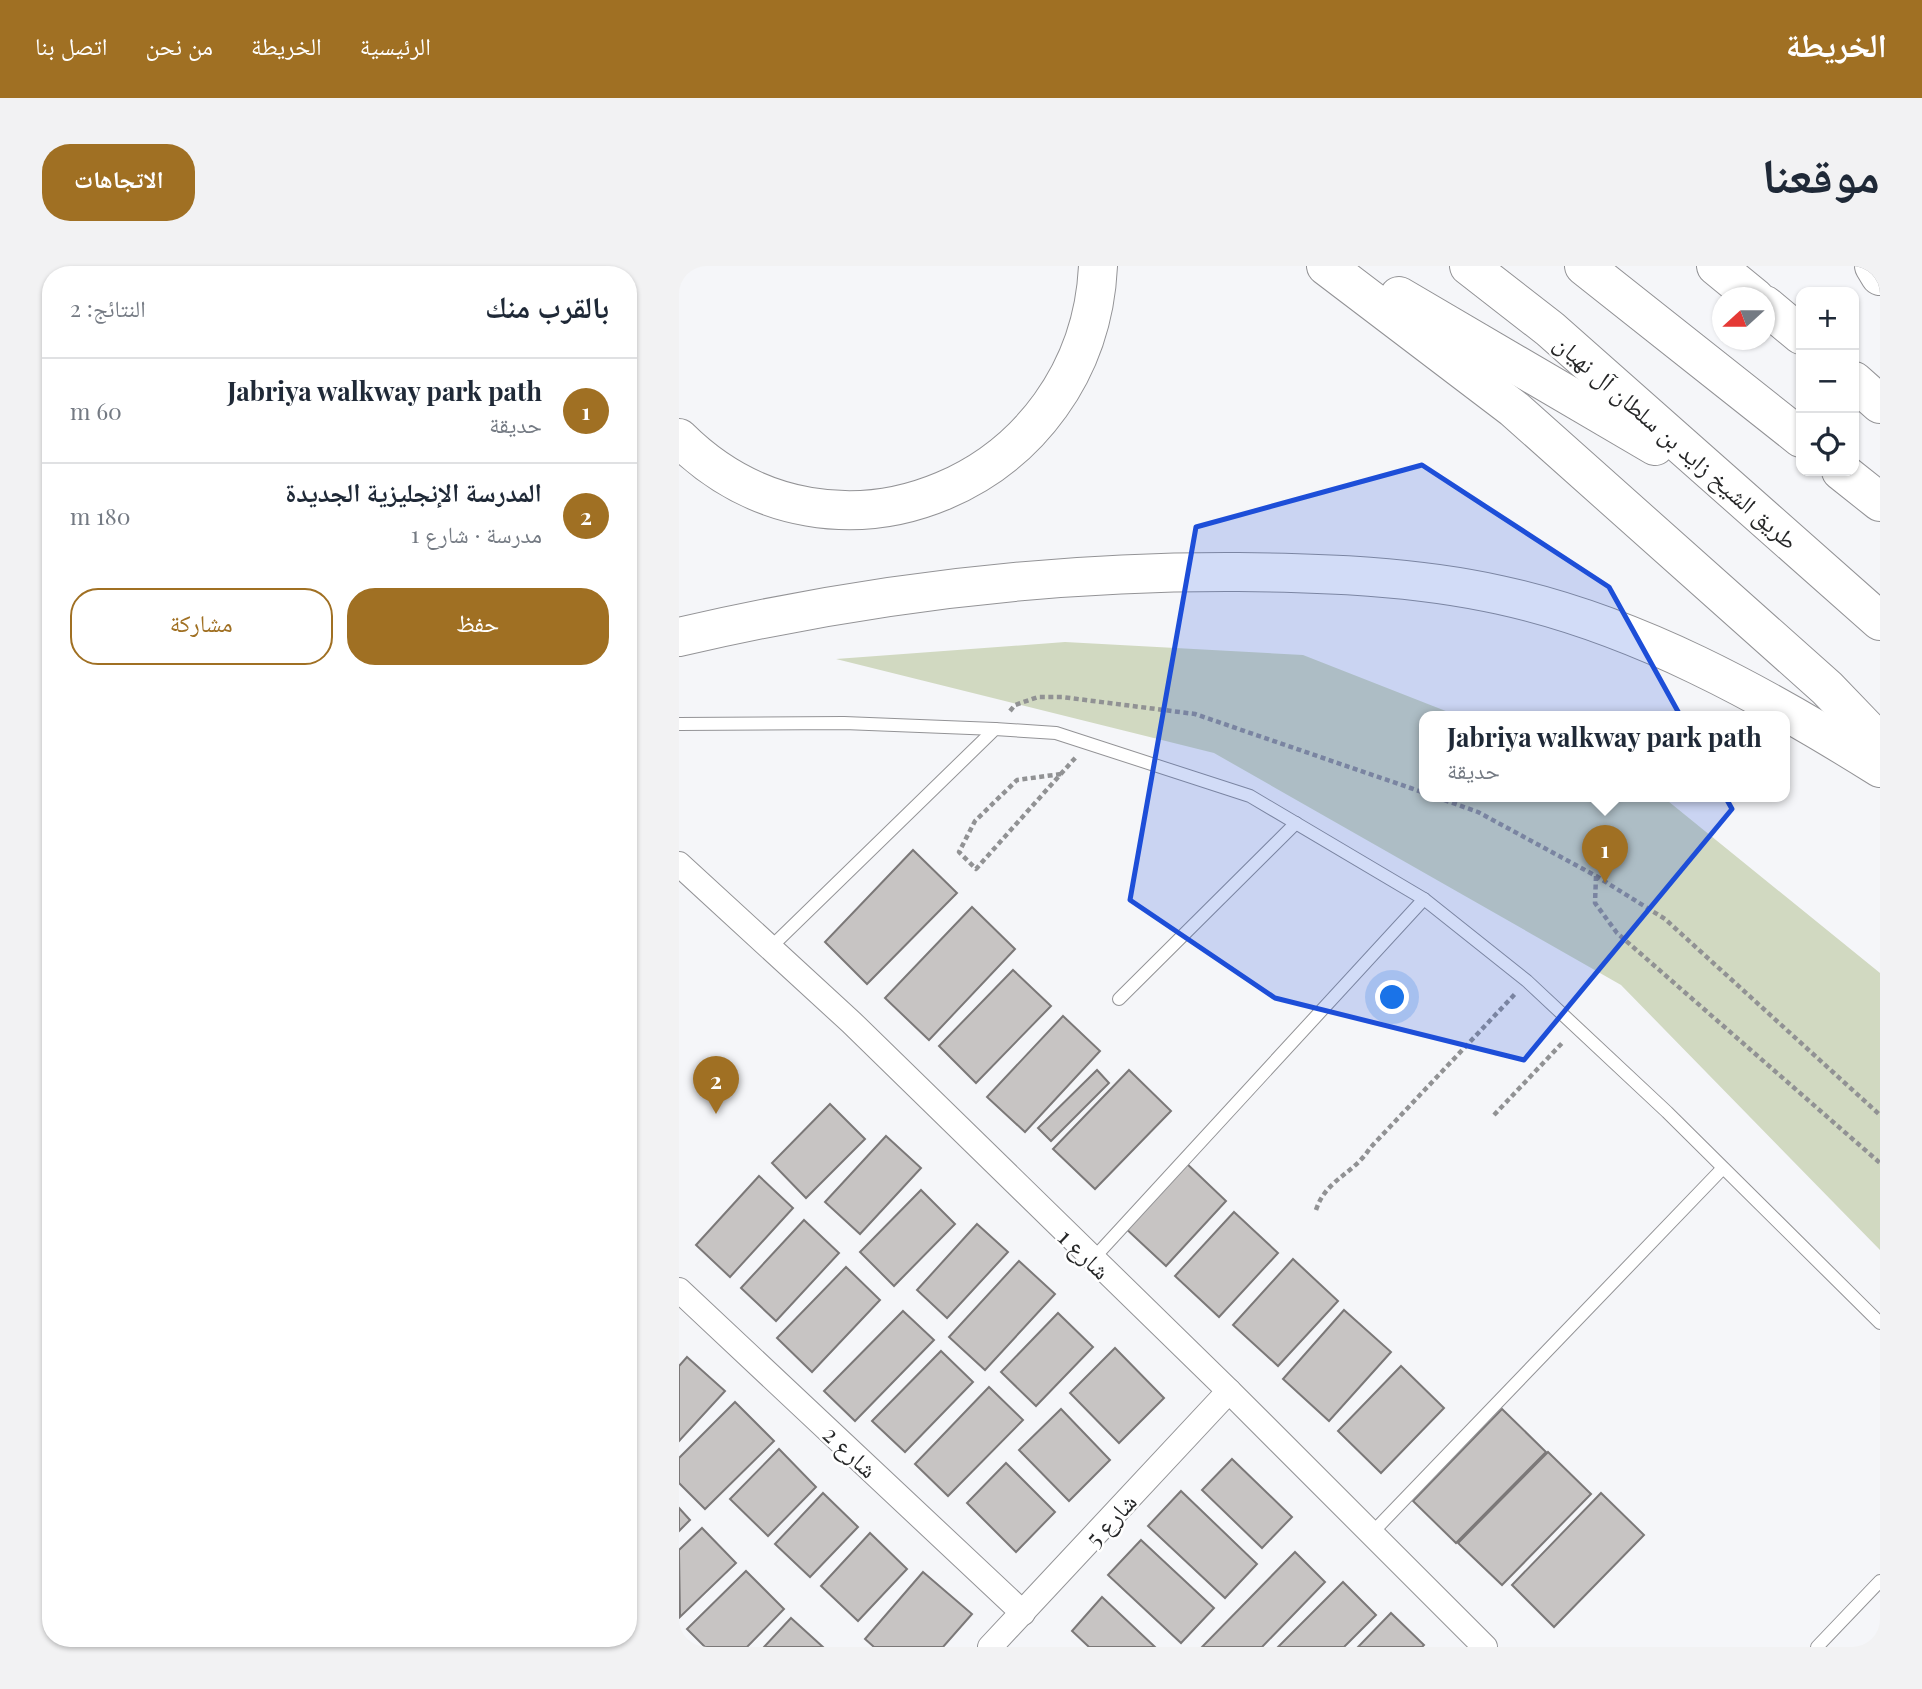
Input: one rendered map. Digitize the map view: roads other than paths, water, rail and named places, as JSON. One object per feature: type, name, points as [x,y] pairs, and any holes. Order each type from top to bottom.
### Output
[{"type":"highway","points":[[679,438],[699,456],[740,483],[765,494],[809,505],[879,508],[953,488],[989,467],[1024,439],[1061,394],[1088,337],[1098,266]]},
{"type":"highway","points":[[1326,266],[1514,410],[1827,688],[1880,743]]},
{"type":"highway","points":[[1349,266],[1735,492]]},
{"type":"highway","name":"طريق الشيخ زايد بن سلطان آل نهيان","points":[[1469,266],[1550,329],[1880,621]]},
{"type":"highway","points":[[1584,266],[1796,435]]},
{"type":"highway","points":[[1716,266],[1742,287]]},
{"type":"highway","points":[[1874,266],[1880,276]]},
{"type":"highway","points":[[1775,313],[1796,331]]},
{"type":"highway","points":[[1859,385],[1880,404]]},
{"type":"highway","points":[[1847,476],[1880,502]]},
{"type":"highway","points":[[679,637],[843,604],[1029,578],[1173,572],[1329,573],[1499,595],[1620,632],[1666,650],[1788,711]]},
{"type":"highway","points":[[1790,712],[1880,768]]},
{"type":"street","name":"شارع 1","points":[[679,864],[769,950],[851,1022],[1229,1391],[1370,1535],[1485,1647]]},
{"type":"street","name":"شارع 2","points":[[679,1290],[1023,1613]]},
{"type":"street","name":"شارع 5","points":[[990,1647],[1229,1391]]},
{"type":"lane","points":[[679,724],[843,723],[1056,733],[1250,796],[1424,899],[1527,981],[1880,1324]]},
{"type":"lane","points":[[769,950],[995,729]]},
{"type":"lane","points":[[1119,999],[1296,823]]},
{"type":"lane","points":[[1092,1260],[1424,899]]},
{"type":"lane","points":[[1370,1535],[1722,1169]]},
{"type":"lane","points":[[1817,1647],[1880,1581]]},
{"type":"place","name":"Jabriya walkway park path","points":[[1605,883]]},
{"type":"place","name":"المدرسة الإنجليزية الجديدة","points":[[716,1114]]}]
